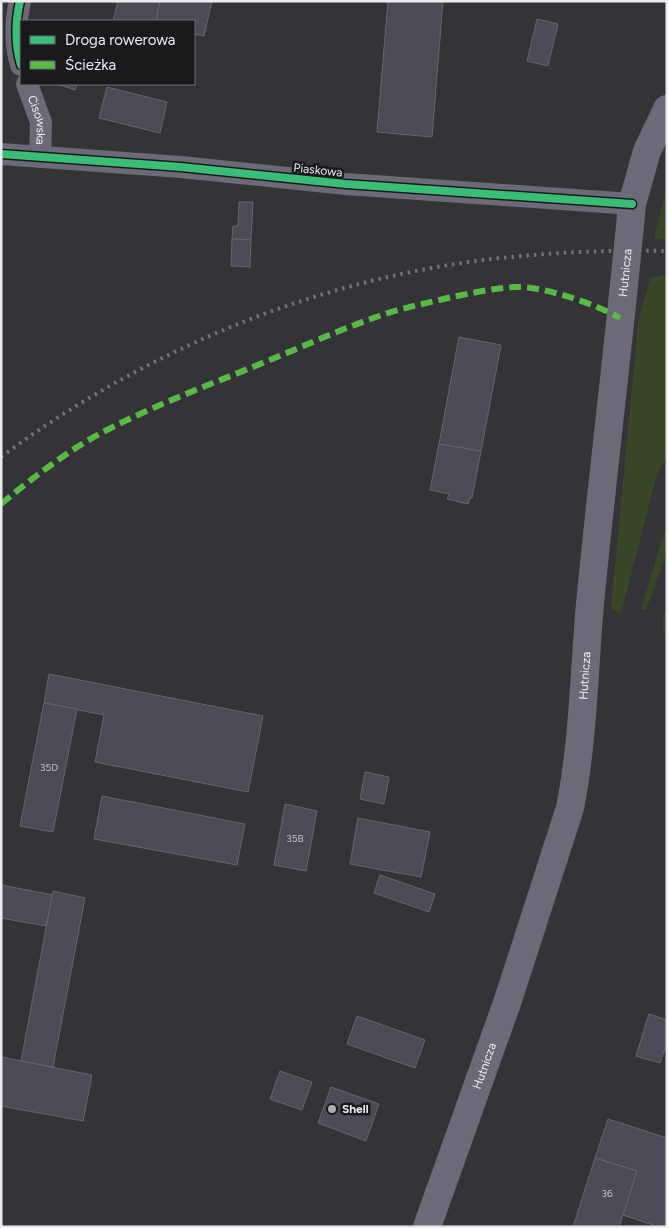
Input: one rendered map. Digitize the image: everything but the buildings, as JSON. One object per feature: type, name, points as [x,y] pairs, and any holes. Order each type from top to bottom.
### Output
[{"type":"main road","name":"Hutnicza","points":[[427,1227],[505,1010],[570,808],[576,781],[591,596],[632,204],[647,151],[667,108]]},
{"type":"street","points":[[20,1],[17,16],[16,48],[20,62]]},
{"type":"street","name":"Cisowska","points":[[27,85],[41,122],[40,157]]},
{"type":"street","name":"Piaskowa","points":[[1,154],[182,167],[346,184],[632,204]]},
{"type":"green space","points":[[667,184],[667,240],[654,239]]},
{"type":"green space","points":[[667,274],[667,458],[658,470],[621,614],[611,608],[638,324],[650,278]]},
{"type":"green space","points":[[667,523],[667,552],[646,610],[641,609]]},
{"type":"green space","points":[[667,600],[667,649],[662,624]]},
{"type":"railway","points":[[1,457],[57,418],[115,383],[175,352],[238,324],[302,301],[367,282],[434,268],[501,258],[584,252],[667,251]]},
{"type":"marked path","points":[[1,504],[65,455],[127,420],[169,401],[388,313],[452,297],[491,290],[527,287],[569,297],[620,318]]},
{"type":"cycle path","points":[[20,1],[16,33],[20,60]]},
{"type":"cycle path","points":[[1,154],[181,167],[346,184],[632,204]]},
{"type":"place","name":"Shell","points":[[332,1109]]}]
